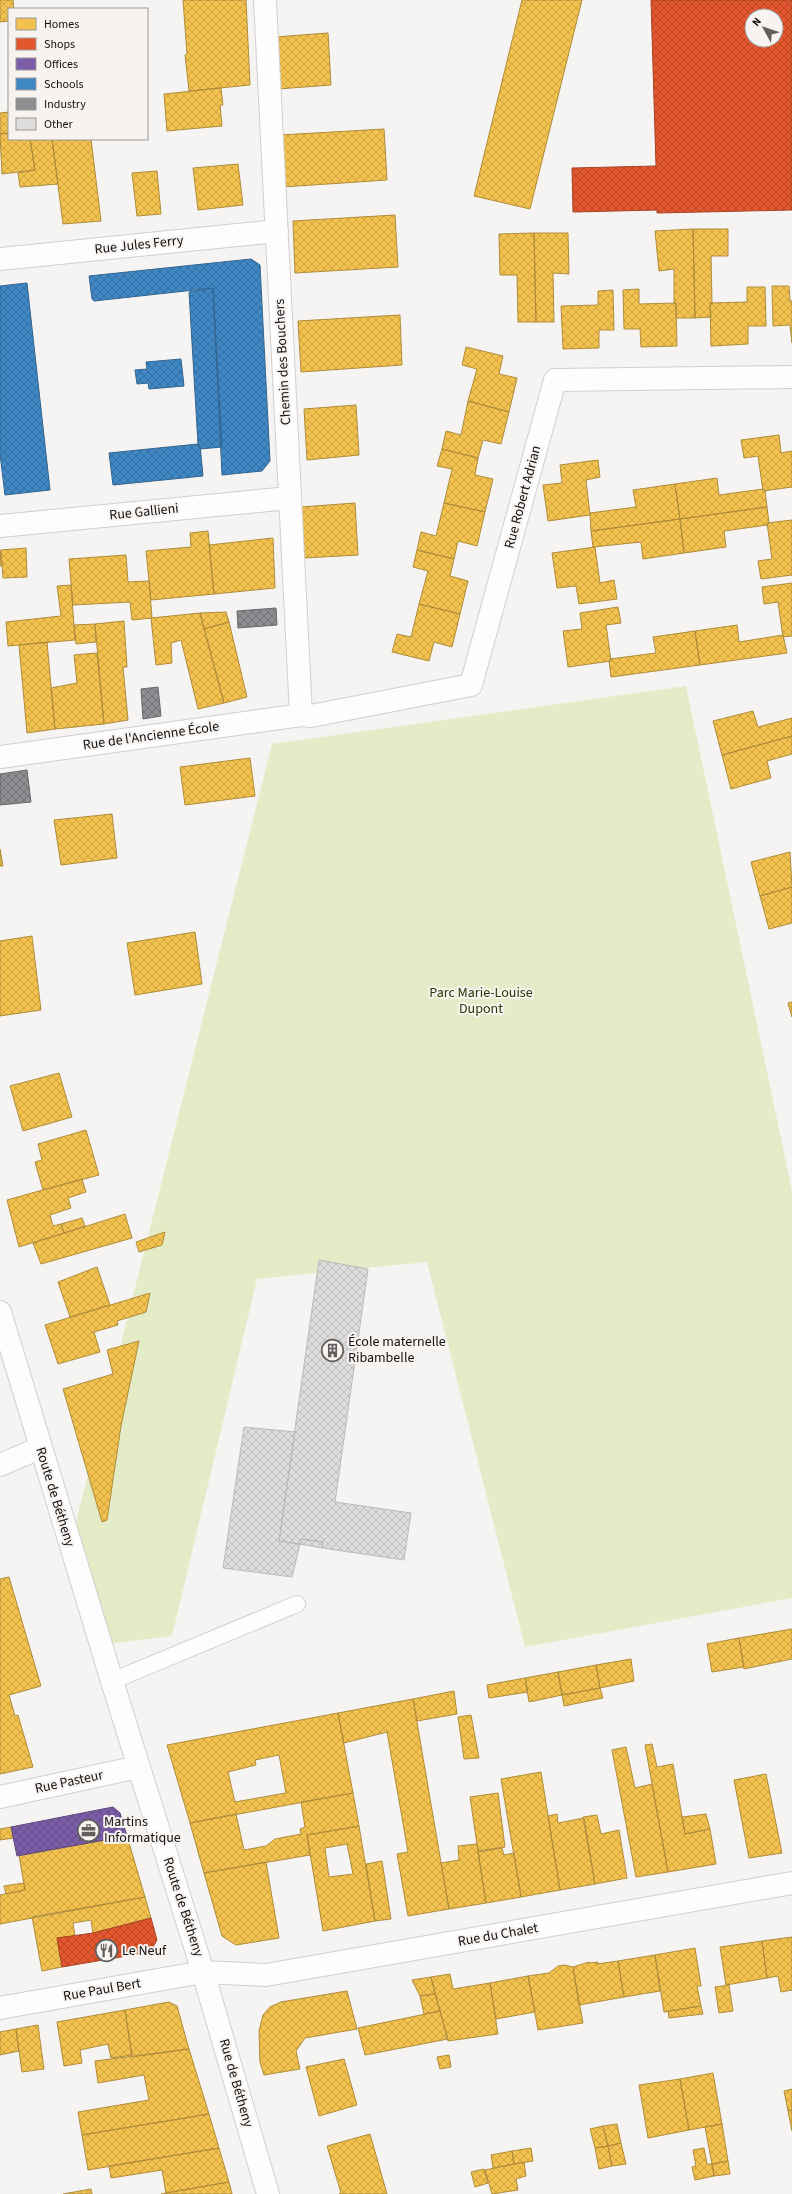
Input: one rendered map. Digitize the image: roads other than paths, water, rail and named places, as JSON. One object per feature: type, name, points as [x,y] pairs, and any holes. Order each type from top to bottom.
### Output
[{"type":"street","name":"Chemin des Bouchers","points":[[264,0],[277,232],[289,498],[306,715]]},
{"type":"street","name":"Rue Jules Ferry","points":[[0,259],[277,232]]},
{"type":"street","name":"Rue Robert Adrian","points":[[306,715],[471,686],[555,380],[792,377]]},
{"type":"street","name":"Rue Gallieni","points":[[0,526],[289,498]]},
{"type":"street","name":"Rue de l'Ancienne École","points":[[0,757],[306,715]]},
{"type":"street","name":"Route de Bétheny","points":[[0,1312],[138,1767],[204,1972]]},
{"type":"street","points":[[0,1465],[40,1448]]},
{"type":"street","name":"Rue Pasteur","points":[[0,1797],[138,1767]]},
{"type":"street","name":"Rue du Chalet","points":[[204,1972],[266,1975],[792,1884]]},
{"type":"street","name":"Rue Paul Bert","points":[[0,2008],[204,1972]]},
{"type":"street","name":"Rue de Bétheny","points":[[204,1972],[268,2194]]},
{"type":"lane","points":[[112,1681],[297,1604]]},
{"type":"place","name":"École maternelle Ribambelle","points":[[332,1350]]},
{"type":"place","name":"Martins Informatique","points":[[89,1830]]},
{"type":"place","name":"Le Neuf","points":[[107,1951]]},
{"type":"park label","name":"Parc Marie-Louise Dupont","points":[[481,1002]]}]
